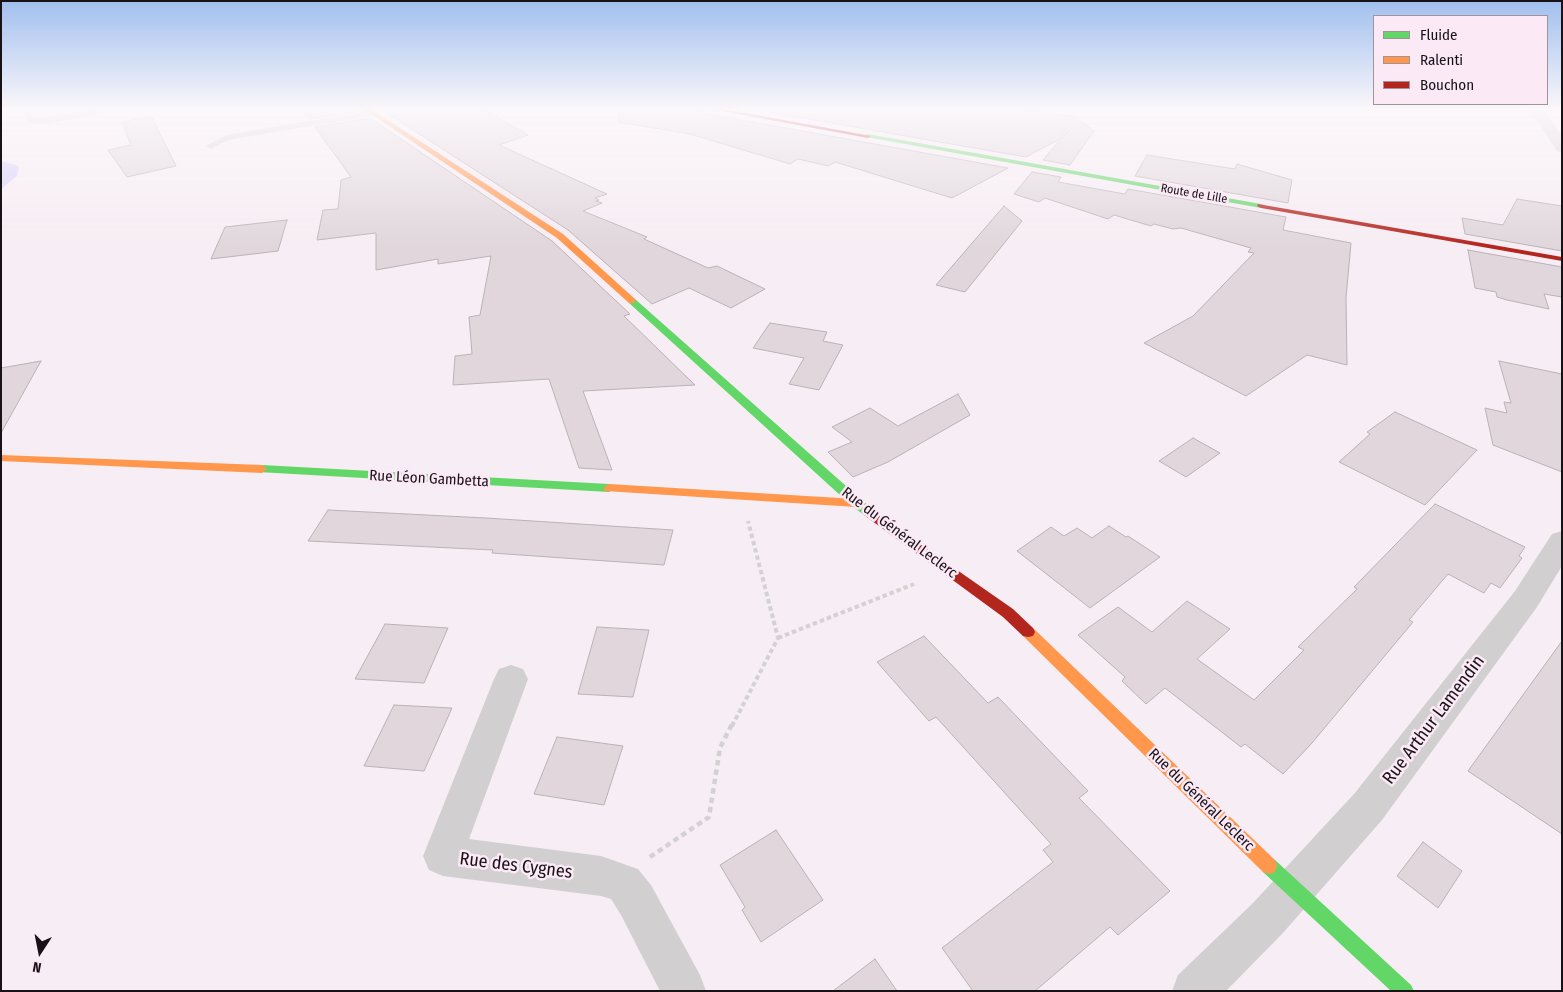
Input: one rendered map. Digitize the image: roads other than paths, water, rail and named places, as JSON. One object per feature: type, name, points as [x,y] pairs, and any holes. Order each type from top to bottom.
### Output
[{"type":"street","name":"Rue du Général Leclerc","points":[[435,154],[560,236],[856,503],[1008,613],[1293,890],[1405,991]]},
{"type":"street","name":"Route de Lille","points":[[970,154],[1562,259]]},
{"type":"street","name":"Rue Léon Gambetta","points":[[1,458],[121,462],[748,495],[856,503]]},
{"type":"street","name":"Rue Arthur Lamendin","points":[[1194,991],[1267,919],[1368,807],[1526,600],[1562,541]]},
{"type":"street","name":"Rue des Cygnes","points":[[511,679],[443,856],[601,876],[624,883],[636,900],[684,991]]}]
